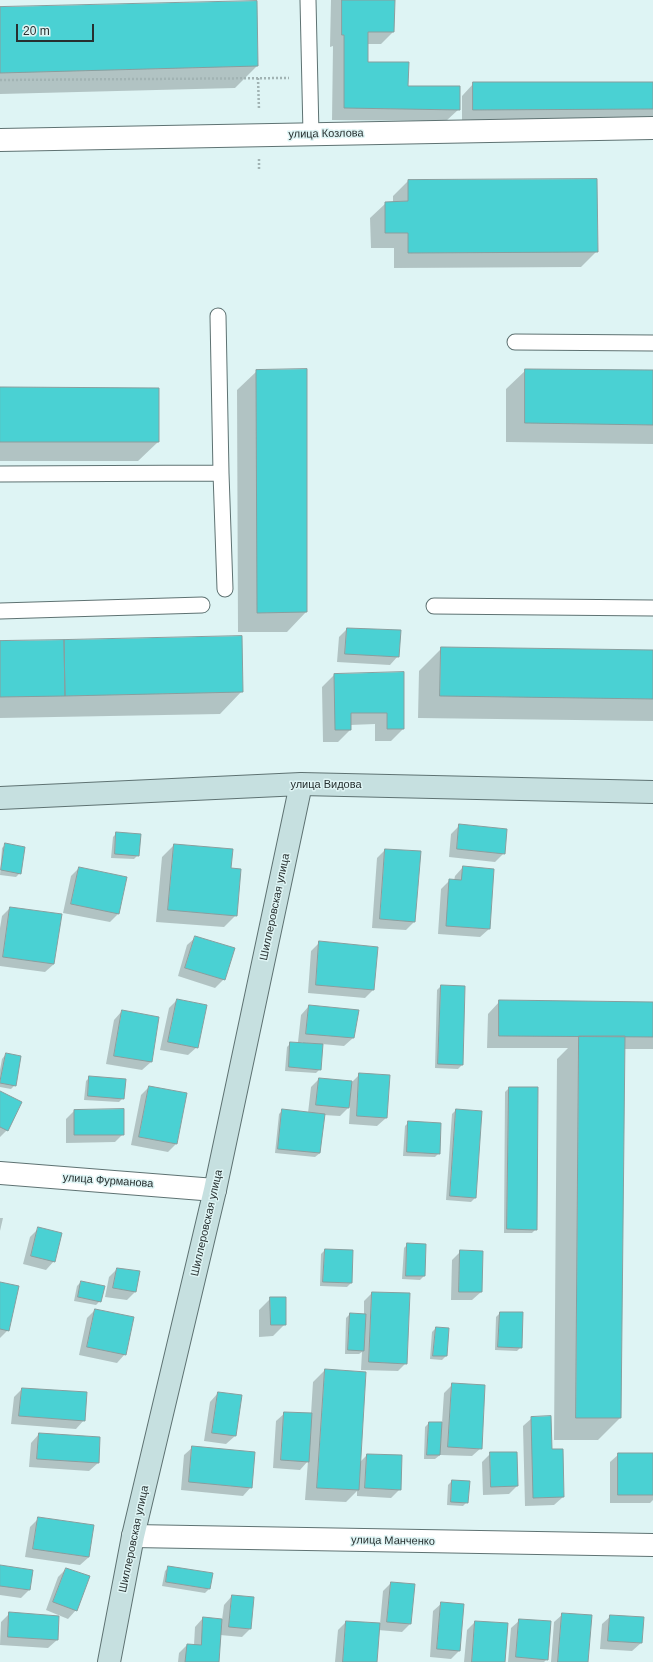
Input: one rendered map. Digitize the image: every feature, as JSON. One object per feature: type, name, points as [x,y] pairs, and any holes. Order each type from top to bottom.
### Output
[{"type":"street","name":"улица Козлова","points":[[0,140],[653,128]]},
{"type":"street","name":"улица Видова","points":[[0,798],[301,784],[653,792]]},
{"type":"street","name":"Шиллеровская улица","points":[[109,1662],[133,1536],[215,1190],[301,784]]},
{"type":"street","name":"улица Фурманова","points":[[0,1173],[215,1190]]},
{"type":"street","name":"улица Манченко","points":[[133,1536],[653,1546]]},
{"type":"lane","points":[[308,0],[310,134]]},
{"type":"lane","points":[[218,316],[225,589]]},
{"type":"lane","points":[[514,342],[653,344]]},
{"type":"lane","points":[[0,474],[221,473]]},
{"type":"lane","points":[[0,611],[202,604]]},
{"type":"lane","points":[[434,606],[653,608]]},
{"type":"path","points":[[0,80],[309,78]]},
{"type":"building","points":[[342,0],[395,0],[394,32],[368,32],[368,62],[409,62],[408,86],[460,86],[460,110],[344,108],[344,35],[342,35]]},
{"type":"building","points":[[257,1],[258,66],[0,73],[0,7]]},
{"type":"building","points":[[473,82],[653,82],[653,109],[473,110]]},
{"type":"building","points":[[597,179],[598,252],[408,253],[408,233],[385,233],[385,202],[408,201],[408,180]]},
{"type":"building","points":[[307,369],[307,612],[257,613],[256,370]]},
{"type":"building","points":[[525,369],[653,370],[653,425],[525,423]]},
{"type":"building","points":[[0,387],[159,388],[159,442],[0,442]]},
{"type":"building","points":[[347,628],[401,630],[399,657],[345,654]]},
{"type":"building","points":[[242,636],[243,692],[65,696],[64,640]]},
{"type":"building","points":[[64,640],[65,696],[0,697],[0,641]]},
{"type":"building","points":[[441,647],[653,650],[653,699],[440,696]]},
{"type":"building","points":[[404,672],[404,729],[387,729],[387,713],[351,713],[351,730],[335,730],[334,674]]},
{"type":"building","points":[[459,824],[507,829],[505,854],[457,849]]},
{"type":"building","points":[[116,832],[141,834],[139,856],[115,854]]},
{"type":"building","points":[[5,843],[25,847],[21,874],[1,870]]},
{"type":"building","points":[[174,844],[233,849],[231,868],[241,869],[237,916],[168,910]]},
{"type":"building","points":[[385,849],[421,851],[415,922],[380,919]]},
{"type":"building","points":[[463,866],[494,869],[490,929],[446,926],[449,879],[461,880]]},
{"type":"building","points":[[79,867],[127,877],[119,914],[71,904]]},
{"type":"building","points":[[10,907],[62,914],[54,964],[3,957]]},
{"type":"building","points":[[195,936],[235,948],[225,980],[185,968]]},
{"type":"building","points":[[319,941],[378,947],[374,990],[316,985]]},
{"type":"building","points":[[441,985],[465,986],[463,1065],[438,1064]]},
{"type":"building","points":[[177,999],[207,1005],[198,1048],[168,1042]]},
{"type":"building","points":[[499,1000],[653,1002],[653,1037],[499,1036]]},
{"type":"building","points":[[309,1005],[359,1010],[354,1038],[306,1034]]},
{"type":"building","points":[[122,1010],[159,1017],[152,1062],[114,1056]]},
{"type":"building","points":[[579,1036],[625,1036],[621,1418],[576,1418]]},
{"type":"building","points":[[290,1042],[323,1044],[321,1070],[289,1067]]},
{"type":"building","points":[[6,1053],[21,1056],[16,1086],[0,1083]]},
{"type":"building","points":[[359,1073],[390,1075],[387,1118],[357,1116]]},
{"type":"building","points":[[89,1076],[126,1079],[124,1099],[88,1096]]},
{"type":"building","points":[[319,1078],[352,1081],[349,1108],[316,1105]]},
{"type":"building","points":[[149,1086],[187,1093],[177,1144],[139,1137]]},
{"type":"building","points":[[509,1087],[538,1087],[537,1230],[507,1229]]},
{"type":"building","points":[[0,1091],[22,1102],[8,1131],[0,1127]]},
{"type":"building","points":[[124,1109],[124,1135],[74,1135],[74,1110]]},
{"type":"building","points":[[282,1109],[325,1114],[320,1153],[278,1149]]},
{"type":"building","points":[[456,1109],[482,1111],[476,1198],[450,1196]]},
{"type":"building","points":[[408,1121],[441,1123],[440,1154],[407,1152]]},
{"type":"building","points":[[38,1227],[62,1233],[55,1262],[31,1256]]},
{"type":"building","points":[[407,1243],[426,1244],[425,1276],[406,1276]]},
{"type":"building","points":[[325,1249],[353,1250],[352,1283],[323,1282]]},
{"type":"building","points":[[460,1250],[483,1251],[482,1292],[459,1292]]},
{"type":"building","points":[[117,1268],[140,1271],[136,1292],[113,1288]]},
{"type":"building","points":[[81,1281],[105,1286],[101,1302],[78,1297]]},
{"type":"building","points":[[0,1282],[19,1286],[9,1331],[0,1329]]},
{"type":"building","points":[[372,1292],[410,1293],[407,1364],[369,1362]]},
{"type":"building","points":[[270,1297],[286,1297],[286,1325],[271,1325]]},
{"type":"building","points":[[95,1309],[134,1317],[126,1355],[87,1347]]},
{"type":"building","points":[[500,1312],[523,1312],[522,1348],[498,1347]]},
{"type":"building","points":[[350,1313],[366,1314],[364,1351],[348,1350]]},
{"type":"building","points":[[436,1327],[449,1328],[447,1356],[433,1356]]},
{"type":"building","points":[[325,1369],[366,1372],[359,1490],[317,1488]]},
{"type":"building","points":[[452,1383],[485,1385],[482,1449],[448,1447]]},
{"type":"building","points":[[22,1388],[87,1392],[85,1421],[19,1416]]},
{"type":"building","points":[[218,1392],[242,1395],[236,1436],[212,1433]]},
{"type":"building","points":[[284,1412],[312,1413],[309,1462],[281,1460]]},
{"type":"building","points":[[551,1416],[552,1449],[563,1449],[564,1497],[533,1498],[531,1417]]},
{"type":"building","points":[[429,1422],[442,1422],[440,1455],[427,1455]]},
{"type":"building","points":[[39,1433],[100,1437],[99,1463],[37,1459]]},
{"type":"building","points":[[192,1446],[255,1452],[252,1488],[189,1482]]},
{"type":"building","points":[[490,1452],[517,1452],[518,1486],[491,1487]]},
{"type":"building","points":[[618,1453],[653,1453],[653,1495],[618,1495]]},
{"type":"building","points":[[367,1454],[402,1455],[401,1490],[365,1488]]},
{"type":"building","points":[[452,1480],[470,1481],[468,1503],[451,1502]]},
{"type":"building","points":[[38,1517],[94,1525],[89,1557],[33,1549]]},
{"type":"building","points":[[0,1565],[33,1570],[30,1590],[0,1586]]},
{"type":"building","points":[[168,1566],[213,1573],[210,1589],[166,1582]]},
{"type":"building","points":[[66,1568],[90,1576],[77,1611],[53,1602]]},
{"type":"building","points":[[391,1582],[415,1584],[411,1624],[387,1622]]},
{"type":"building","points":[[232,1595],[254,1597],[251,1629],[229,1627]]},
{"type":"building","points":[[441,1602],[464,1604],[460,1651],[437,1649]]},
{"type":"building","points":[[9,1612],[59,1616],[58,1640],[8,1637]]},
{"type":"building","points":[[562,1613],[592,1615],[588,1662],[558,1662]]},
{"type":"building","points":[[610,1615],[644,1617],[642,1643],[608,1641]]},
{"type":"building","points":[[203,1617],[222,1619],[219,1662],[185,1662],[187,1644],[201,1645]]},
{"type":"building","points":[[519,1619],[551,1621],[548,1660],[516,1657]]},
{"type":"building","points":[[346,1621],[380,1623],[377,1662],[343,1662]]},
{"type":"building","points":[[475,1621],[508,1623],[505,1662],[472,1662]]}]
